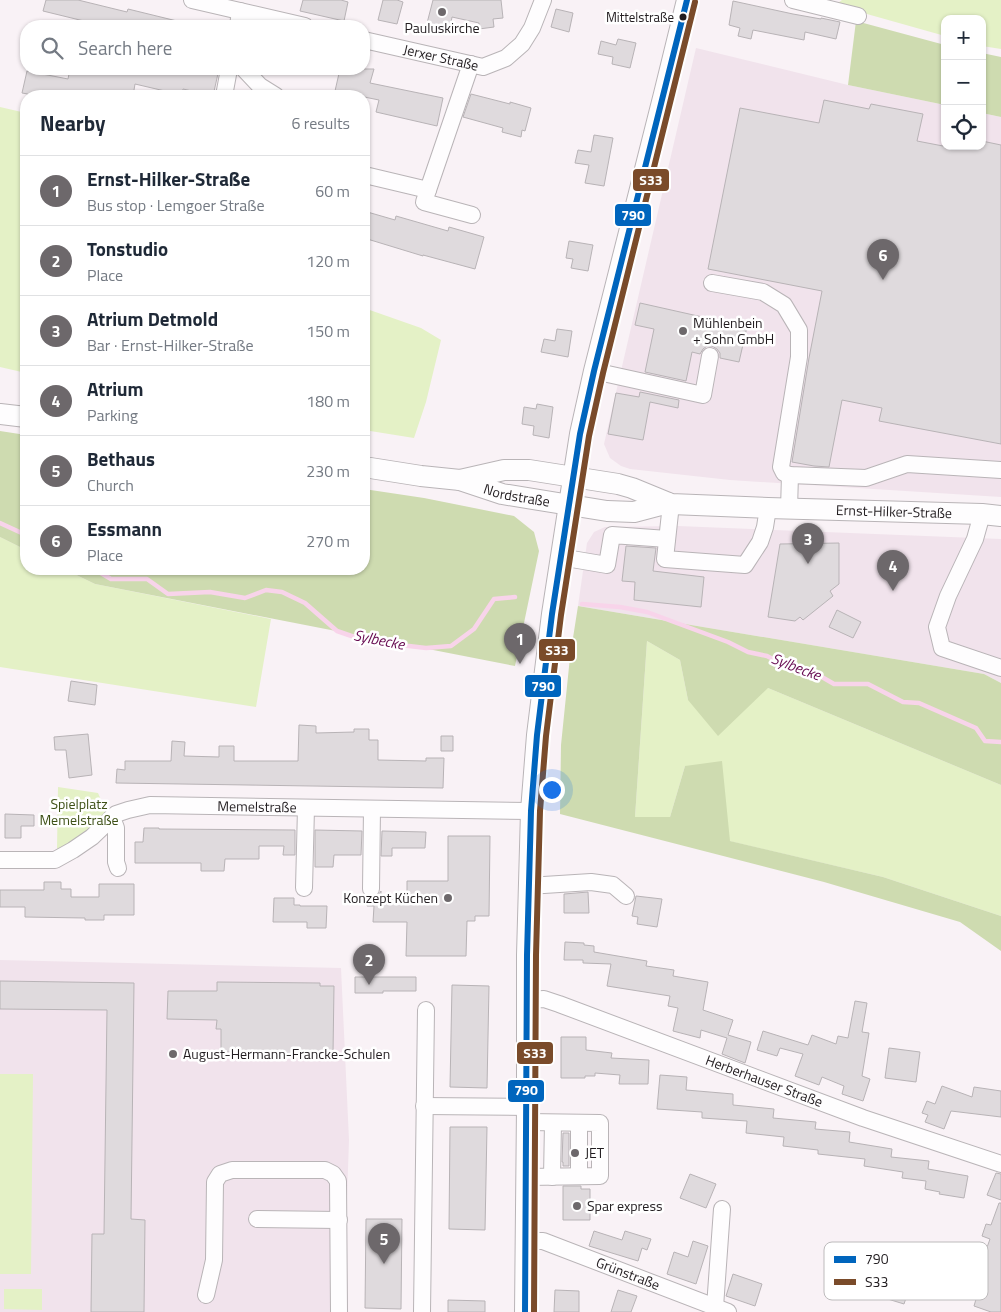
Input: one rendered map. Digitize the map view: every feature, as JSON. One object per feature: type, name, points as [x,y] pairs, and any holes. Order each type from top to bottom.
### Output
[{"type":"main road","points":[[525,1312],[528,886],[537,735],[560,557],[579,440],[594,371],[687,0]]},
{"type":"main road","points":[[0,414],[20,417]]},
{"type":"main road","name":"Nordstraße","points":[[370,468],[460,480],[502,494],[606,511],[634,512]]},
{"type":"main road","name":"Nordstraße","points":[[460,480],[504,470],[529,470],[573,477]]},
{"type":"main road","name":"Ernst-Hilker-Straße","points":[[573,477],[632,488],[669,504]]},
{"type":"main road","name":"Ernst-Hilker-Straße","points":[[634,512],[669,504],[991,515]]},
{"type":"street","points":[[192,0],[239,19]]},
{"type":"street","name":"Jerxer Straße","points":[[370,41],[483,67],[506,58],[522,44],[532,28],[543,0]]},
{"type":"street","points":[[793,0],[858,16]]},
{"type":"street","points":[[470,64],[424,202],[472,215]]},
{"type":"street","points":[[225,90],[229,75]]},
{"type":"street","points":[[250,75],[266,90]]},
{"type":"street","points":[[370,176],[428,190]]},
{"type":"street","points":[[712,282],[763,292],[784,305],[799,330],[800,357],[781,467],[784,473],[790,475],[866,478],[907,464],[1001,470]]},
{"type":"street","points":[[594,371],[703,395],[710,356]]},
{"type":"street","points":[[789,509],[790,475]]},
{"type":"street","points":[[669,504],[668,539],[665,559],[745,565],[760,542],[765,528],[768,508]]},
{"type":"street","points":[[991,515],[975,539],[948,596],[937,627],[942,648],[1001,668]]},
{"type":"street","points":[[560,557],[607,565],[612,535],[668,539]]},
{"type":"street","name":"Memelstraße","points":[[0,860],[55,860],[92,837],[116,814],[150,806],[531,811]]},
{"type":"street","points":[[304,888],[306,808]]},
{"type":"street","points":[[371,889],[372,809]]},
{"type":"street","points":[[112,817],[116,828],[116,862],[118,868]]},
{"type":"street","points":[[528,886],[591,882],[613,885],[626,896]]},
{"type":"street","name":"Herberhauser Straße","points":[[528,1000],[544,999],[559,1004],[854,1114],[1001,1164]]},
{"type":"street","points":[[422,1312],[426,1010]]},
{"type":"street","points":[[424,1106],[527,1114],[553,1123],[600,1123],[600,1176],[526,1177]]},
{"type":"street","points":[[552,1177],[553,1123]]},
{"type":"street","points":[[206,1295],[214,1260],[215,1182],[220,1174],[232,1170],[325,1170],[333,1174],[338,1181],[340,1312]]},
{"type":"street","points":[[721,1310],[722,1209]]},
{"type":"street","points":[[258,1219],[339,1220]]},
{"type":"street","name":"Grünstraße","points":[[526,1241],[543,1241],[721,1310]]},
{"type":"shaded area","points":[[696,48],[848,85],[941,104],[941,150],[986,150],[986,114],[1001,117],[1001,497],[730,480],[630,469],[621,466],[610,458],[604,444]]},
{"type":"shaded area","points":[[678,526],[1001,539],[1001,683],[984,674],[578,606],[587,543],[594,532],[605,527]]},
{"type":"shaded area","name":"August-Hermann-Francke-Schulen","points":[[0,960],[341,968],[349,1140],[346,1226],[348,1312],[0,1312]]},
{"type":"green space","points":[[842,0],[1001,0],[1001,49],[986,47],[986,15],[941,15],[941,35],[835,5]]},
{"type":"green space","points":[[856,21],[941,44],[941,104],[848,85]]},
{"type":"green space","points":[[986,54],[1001,57],[1001,117],[986,114]]},
{"type":"green space","points":[[0,107],[20,112],[20,372],[0,367]]},
{"type":"green space","points":[[370,310],[421,328],[441,340],[426,402],[414,438],[370,431]]},
{"type":"green space","points":[[0,431],[20,434],[20,547],[0,537]]},
{"type":"green space","points":[[370,490],[424,498],[514,516],[534,532],[539,551],[515,666],[95,584],[76,575],[370,575]]},
{"type":"green space","points":[[0,537],[20,547],[20,575],[76,575],[95,584],[271,619],[256,707],[0,667]]},
{"type":"green space","points":[[578,606],[984,674],[1001,683],[1001,785],[768,688],[718,736],[688,700],[680,660],[647,641],[635,817],[670,817],[685,766],[722,761],[730,841],[883,877],[1001,916],[1001,951],[960,922],[824,882],[560,814],[561,745],[570,657]]},
{"type":"green space","points":[[647,641],[680,660],[688,700],[768,688],[1001,785],[1001,916],[883,877],[729,841],[685,766],[670,817],[635,817]]},
{"type":"green space","name":"Spielplatz Memelstraße","points":[[58,787],[98,793],[106,811],[97,825],[73,843],[57,849]]},
{"type":"green space","points":[[0,1074],[33,1074],[31,1274],[0,1274]]},
{"type":"green space","points":[[4,1289],[42,1289],[42,1310],[4,1309]]},
{"type":"building","points":[[46,0],[78,0],[127,12],[128,9],[173,20],[80,20],[43,11]]},
{"type":"building","points":[[303,0],[341,0],[348,2],[344,20],[300,11]]},
{"type":"building","points":[[383,0],[403,2],[397,24],[378,20]]},
{"type":"building","points":[[433,0],[501,0],[503,18],[493,19],[494,27],[479,29],[479,23],[452,17],[449,33],[426,27]]},
{"type":"building","points":[[733,1],[840,22],[836,39],[805,32],[804,40],[753,30],[751,39],[738,36],[740,28],[729,25]]},
{"type":"building","points":[[556,9],[573,13],[569,32],[551,27]]},
{"type":"building","points":[[618,39],[636,43],[630,68],[612,64],[613,57],[598,54],[601,41],[616,45]]},
{"type":"building","points":[[370,69],[374,69],[370,83],[443,98],[437,126],[376,112],[379,100],[370,98],[370,90],[335,90],[339,75],[370,75]]},
{"type":"building","points":[[26,75],[48,75],[68,79],[69,75],[218,75],[214,90],[161,90],[135,84],[134,90],[23,90]]},
{"type":"building","points":[[471,94],[531,108],[525,131],[522,130],[521,137],[502,132],[503,128],[463,117]]},
{"type":"building","points":[[824,100],[869,109],[871,104],[923,114],[917,141],[941,146],[941,150],[986,150],[986,142],[1001,145],[1001,444],[879,421],[882,408],[842,400],[829,467],[792,462],[822,291],[708,269],[740,108],[819,123]]},
{"type":"building","points":[[594,135],[613,138],[604,186],[585,183],[589,165],[575,163],[578,150],[591,152]]},
{"type":"building","points":[[370,213],[395,220],[396,216],[448,231],[449,227],[484,237],[475,269],[370,240]]},
{"type":"building","points":[[569,241],[593,245],[588,271],[571,268],[573,259],[566,258]]},
{"type":"building","points":[[640,303],[747,327],[739,362],[720,358],[720,353],[717,349],[707,346],[700,354],[692,352],[686,381],[645,372],[654,329],[635,325]]},
{"type":"building","points":[[557,329],[572,331],[568,357],[541,352],[544,339],[555,341]]},
{"type":"building","points":[[640,392],[679,400],[678,408],[650,402],[643,440],[608,434],[616,393],[639,397]]},
{"type":"building","points":[[537,404],[553,407],[549,438],[533,435],[534,426],[522,424],[524,407],[536,409]]},
{"type":"building","points":[[839,543],[839,584],[830,591],[833,596],[803,620],[800,617],[795,621],[768,617],[780,544]]},
{"type":"building","points":[[626,546],[656,548],[653,571],[704,577],[701,607],[634,600],[635,582],[622,581]]},
{"type":"building","points":[[837,610],[861,622],[853,638],[829,627]]},
{"type":"building","points":[[71,681],[97,685],[95,705],[68,701]]},
{"type":"building","points":[[299,725],[316,726],[316,733],[354,732],[354,729],[369,729],[369,740],[378,740],[378,760],[426,761],[426,758],[444,758],[443,788],[116,783],[117,769],[125,770],[125,761],[171,761],[172,741],[185,742],[184,756],[219,757],[219,746],[234,746],[234,761],[298,761]]},
{"type":"building","points":[[88,734],[92,775],[69,778],[66,750],[55,750],[54,737]]},
{"type":"building","points":[[441,736],[453,736],[453,751],[441,751]]},
{"type":"building","points":[[5,814],[34,815],[34,826],[21,826],[21,838],[5,838]]},
{"type":"building","points":[[144,828],[295,830],[295,855],[283,855],[284,846],[259,846],[259,859],[225,859],[224,871],[201,871],[201,863],[135,863],[135,842],[143,842]]},
{"type":"building","points":[[315,830],[362,831],[361,855],[334,855],[333,867],[315,867]]},
{"type":"building","points":[[382,831],[426,832],[425,848],[392,848],[392,856],[381,856]]},
{"type":"building","name":"Konzept Küchen","points":[[448,836],[490,836],[489,916],[475,916],[475,921],[467,921],[466,956],[406,956],[407,922],[373,922],[374,906],[367,906],[367,898],[375,898],[381,891],[381,895],[407,895],[407,881],[448,881]]},
{"type":"building","points":[[44,882],[61,882],[61,889],[71,889],[71,897],[99,897],[99,884],[134,884],[134,915],[104,915],[104,920],[25,917],[25,907],[0,907],[0,890],[44,890]]},
{"type":"building","points":[[588,892],[589,913],[564,913],[564,894]]},
{"type":"building","points":[[636,896],[662,899],[657,927],[637,924],[638,917],[632,916]]},
{"type":"building","points":[[274,898],[294,898],[294,905],[300,906],[327,906],[326,928],[307,928],[307,922],[273,922]]},
{"type":"building","points":[[565,942],[584,943],[584,945],[594,946],[594,952],[647,961],[646,966],[674,970],[673,976],[708,982],[703,1010],[733,1020],[728,1035],[751,1042],[745,1063],[722,1054],[727,1038],[701,1030],[700,1038],[673,1031],[678,1008],[668,1006],[670,996],[607,986],[611,964],[583,963],[583,960],[564,960]]},
{"type":"building","points":[[355,977],[416,977],[416,991],[355,993]]},
{"type":"building","points":[[0,981],[134,983],[131,1219],[145,1220],[144,1312],[91,1312],[92,1234],[104,1234],[107,1010],[0,1009]]},
{"type":"building","points":[[217,982],[320,983],[320,986],[334,986],[333,1053],[221,1052],[221,1029],[216,1029],[217,1020],[167,1019],[168,991],[217,991]]},
{"type":"building","points":[[452,985],[489,986],[487,1088],[450,1087]]},
{"type":"building","points":[[855,1001],[867,1003],[862,1032],[869,1033],[862,1076],[870,1079],[863,1101],[842,1094],[844,1086],[822,1077],[819,1085],[795,1076],[803,1054],[780,1048],[777,1056],[757,1050],[763,1031],[808,1045],[812,1035],[836,1044],[838,1036],[848,1038]]},
{"type":"building","points":[[561,1037],[586,1037],[586,1050],[612,1053],[611,1058],[649,1060],[648,1084],[619,1084],[620,1075],[595,1073],[595,1076],[585,1076],[585,1078],[561,1078]]},
{"type":"building","points":[[889,1048],[920,1052],[916,1082],[885,1078]]},
{"type":"building","points":[[660,1075],[687,1077],[686,1090],[733,1094],[733,1105],[774,1109],[773,1118],[816,1122],[815,1129],[850,1132],[849,1142],[892,1149],[891,1157],[929,1161],[928,1169],[968,1176],[964,1198],[939,1194],[940,1192],[925,1189],[926,1181],[902,1178],[903,1172],[864,1166],[865,1159],[818,1154],[818,1150],[783,1146],[784,1137],[746,1133],[747,1121],[702,1118],[702,1112],[657,1109]]},
{"type":"building","points":[[942,1086],[972,1097],[974,1087],[1001,1091],[1001,1117],[951,1111],[944,1129],[925,1122],[928,1115],[922,1113],[927,1101],[935,1104]]},
{"type":"building","points":[[450,1127],[487,1127],[485,1230],[449,1229]]},
{"type":"building","points":[[563,1133],[569,1133],[569,1166],[563,1166],[562,1162]]},
{"type":"building","points":[[996,1173],[1001,1174],[1001,1200],[987,1195]]},
{"type":"building","points":[[690,1174],[716,1184],[706,1208],[680,1198]]},
{"type":"building","name":"Spar express","points":[[563,1186],[581,1186],[581,1189],[590,1189],[590,1220],[563,1220]]},
{"type":"building","points":[[999,1203],[1001,1203],[1001,1312],[991,1312],[974,1306],[976,1300],[988,1300],[988,1245],[990,1239],[982,1236],[986,1224],[991,1225]]},
{"type":"building","points":[[366,1219],[402,1219],[401,1309],[365,1308]]},
{"type":"building","points":[[594,1231],[622,1240],[625,1231],[651,1239],[647,1250],[642,1248],[638,1261],[589,1246]]},
{"type":"building","points":[[693,1241],[708,1246],[696,1284],[667,1274],[674,1252],[688,1257]]},
{"type":"building","points":[[733,1274],[762,1284],[755,1306],[726,1296]]},
{"type":"building","points":[[555,1290],[579,1291],[579,1312],[554,1312]]},
{"type":"building","points":[[618,1290],[637,1296],[631,1312],[611,1312]]},
{"type":"building","points":[[448,1300],[485,1301],[485,1312],[448,1312]]},
{"type":"building","points":[[891,1300],[905,1300],[904,1304]]},
{"type":"waterway","name":"Sylbecke","points":[[0,523],[20,532]]},
{"type":"waterway","name":"Sylbecke","points":[[104,575],[111,579],[147,579],[168,594],[210,592],[245,598],[266,590],[282,592],[305,603],[337,631],[366,641],[426,648],[451,646],[474,629],[494,599],[515,597]]},
{"type":"waterway","name":"Sylbecke","points":[[582,604],[620,607],[647,612],[728,642],[748,652],[767,656],[790,668],[815,673],[834,684],[868,684],[903,702],[919,703],[976,728],[985,741],[1001,742]]},
{"type":"transit line","name":"790","points":[[525,1312],[527,955],[531,811],[537,735],[552,614],[580,434],[687,0]]},
{"type":"transit line","name":"S33","points":[[534,1312],[536,955],[540,811],[546,736],[561,615],[589,436],[695,2]]},
{"type":"place","name":"Pauluskirche","points":[[442,12]]},
{"type":"place","name":"Mittelstraße","points":[[683,17]]},
{"type":"place","name":"Essmann","points":[[883,280]]},
{"type":"place","name":"Mühlenbein + Sohn GmbH","points":[[683,331]]},
{"type":"place","name":"Atrium Detmold","points":[[808,564]]},
{"type":"place","name":"Atrium","points":[[893,591]]},
{"type":"place","name":"Ernst-Hilker-Straße","points":[[520,664]]},
{"type":"place","name":"Konzept Küchen","points":[[448,898]]},
{"type":"place","name":"Tonstudio","points":[[369,985]]},
{"type":"place","name":"August-Hermann-Francke-Schulen","points":[[173,1054]]},
{"type":"place","name":"JET","points":[[575,1153]]},
{"type":"place","name":"Spar express","points":[[577,1206]]},
{"type":"place","name":"Bethaus","points":[[384,1264]]}]
